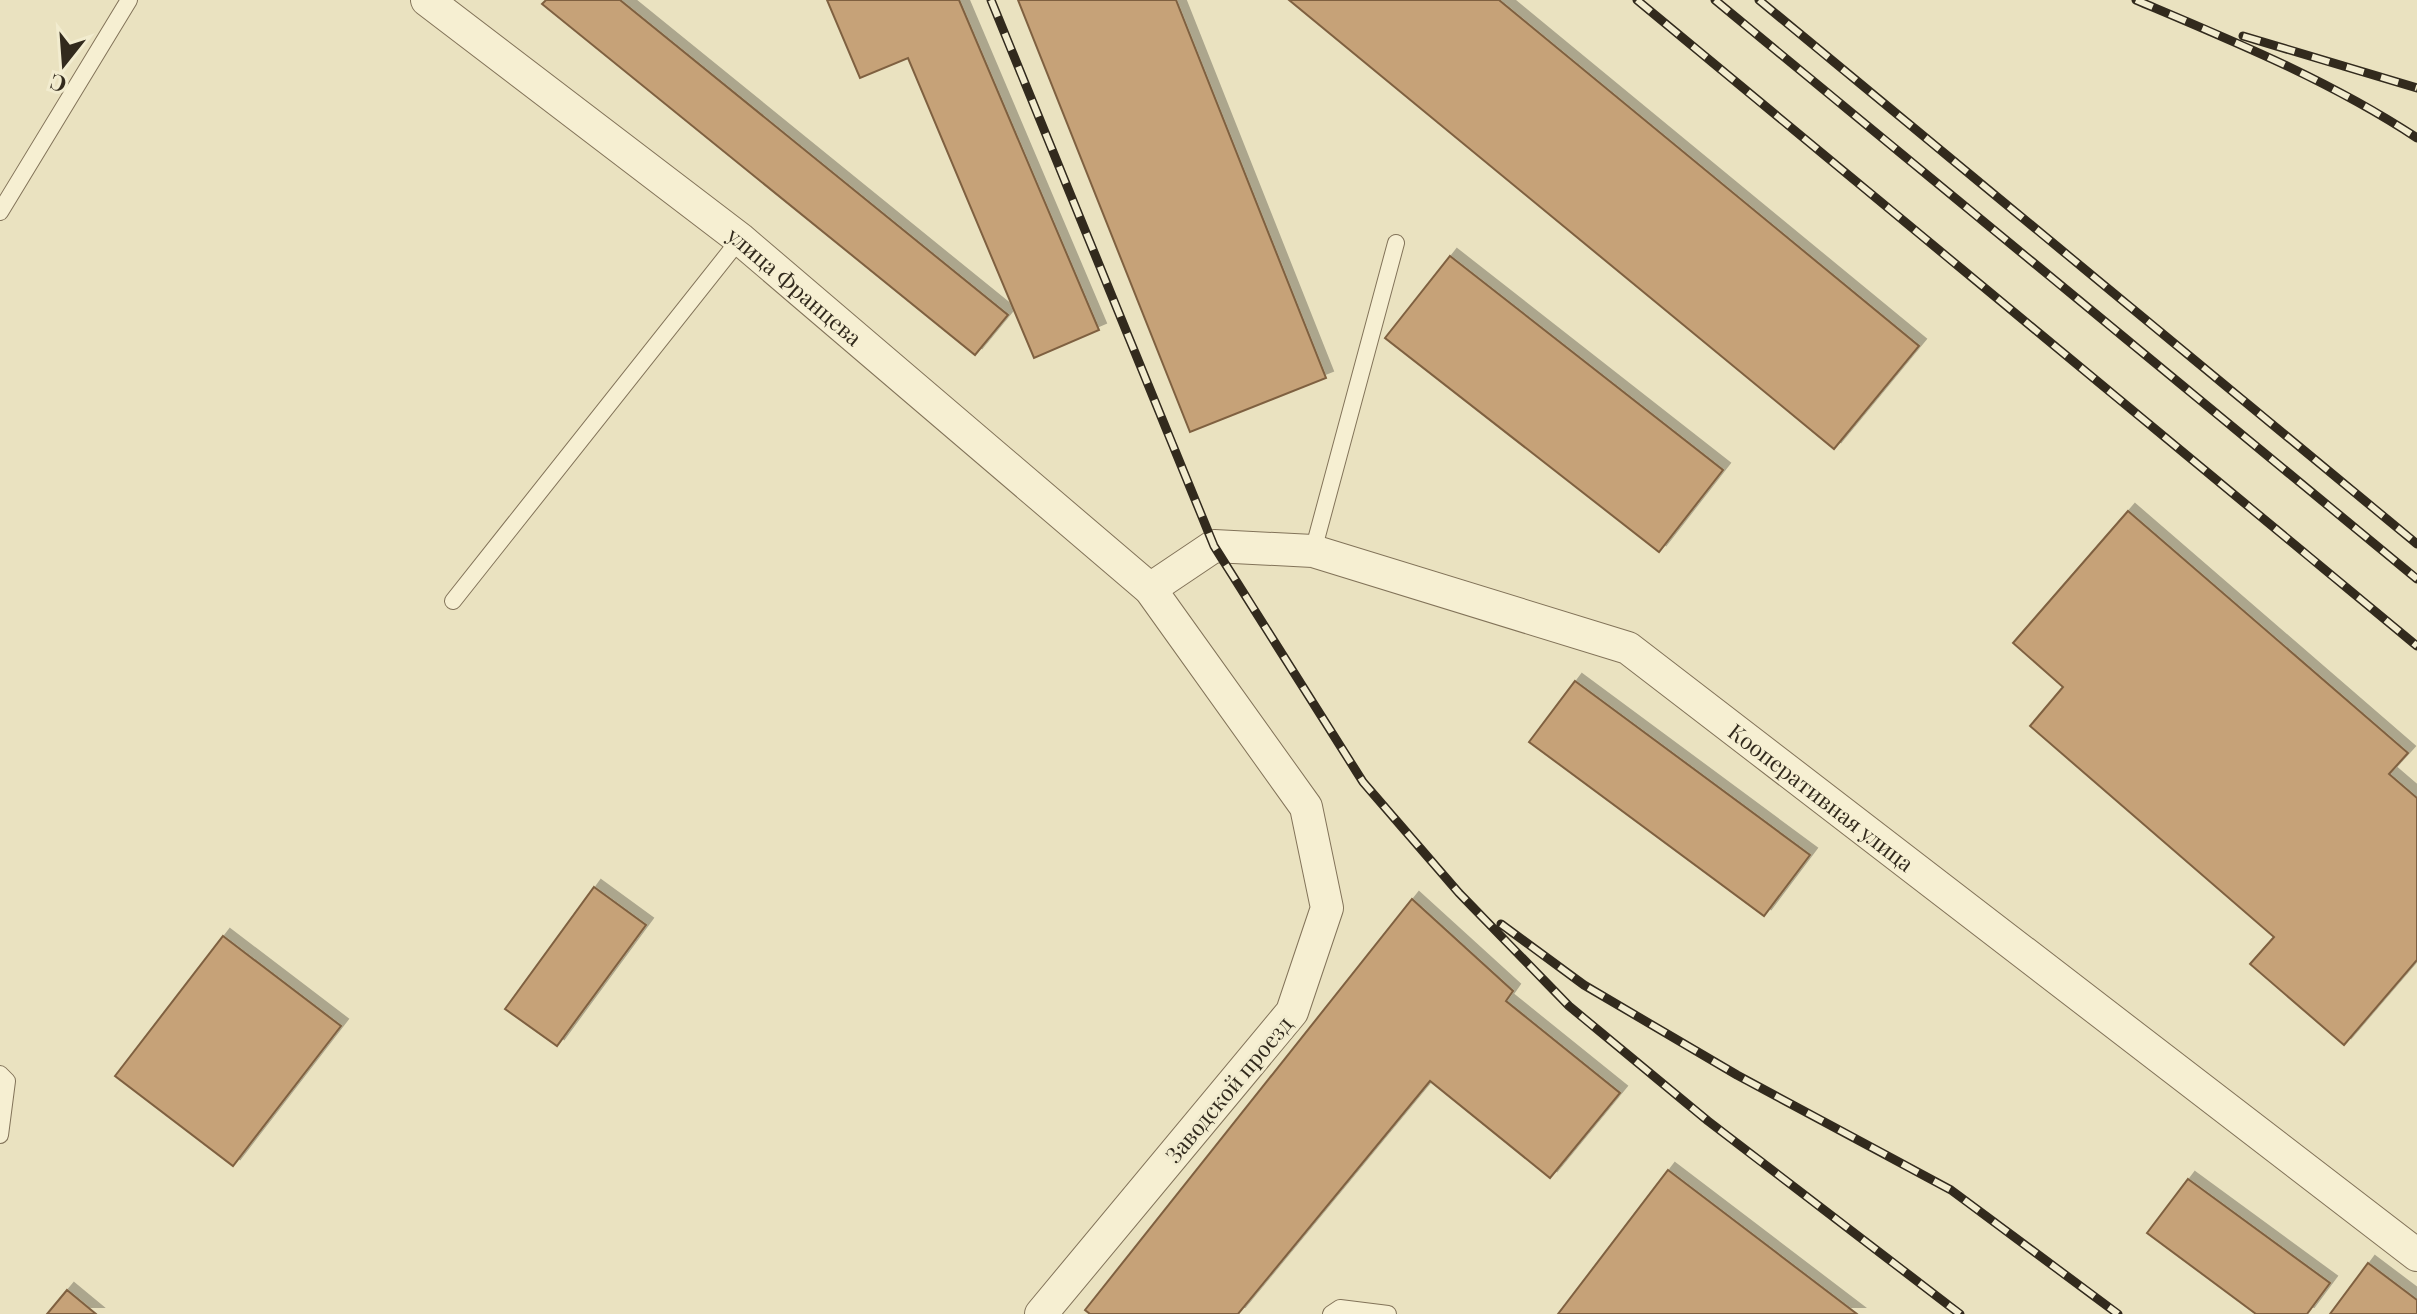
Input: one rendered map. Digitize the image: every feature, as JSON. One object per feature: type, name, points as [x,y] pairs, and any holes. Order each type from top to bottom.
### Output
[{"type":"street","name":"улица Францева","points":[[427,0],[740,239],[1150,589]]},
{"type":"street","name":"Кооперативная улица","points":[[1150,589],[1214,546],[1313,551],[1628,648],[2417,1255]]},
{"type":"street","name":"Заводской проезд","points":[[1041,1314],[1292,1012],[1327,908],[1306,807],[1150,589]]},
{"type":"lane","points":[[0,212],[129,0]]},
{"type":"lane","points":[[453,601],[740,239]]},
{"type":"lane","points":[[1313,551],[1396,243]]},
{"type":"lane","points":[[0,1074],[7,1081],[0,1135]]},
{"type":"lane","points":[[1331,1314],[1340,1308],[1388,1314]]},
{"type":"building","points":[[546,0],[620,0],[1008,315],[975,355],[542,4]]},
{"type":"building","points":[[827,0],[959,0],[1099,330],[1034,358],[908,58],[860,78]]},
{"type":"building","points":[[1018,0],[1176,0],[1326,378],[1190,432]]},
{"type":"building","points":[[1289,0],[1499,0],[1919,346],[1834,449]]},
{"type":"building","points":[[1450,256],[1723,470],[1659,552],[1385,338]]},
{"type":"building","points":[[2128,511],[2408,753],[2389,774],[2417,798],[2417,960],[2344,1045],[2250,964],[2274,937],[2030,726],[2063,687],[2013,643]]},
{"type":"building","points":[[1575,681],[1810,855],[1764,916],[1529,742]]},
{"type":"building","points":[[594,887],[646,925],[557,1046],[505,1009]]},
{"type":"building","points":[[1412,899],[1513,991],[1506,1001],[1620,1093],[1550,1178],[1430,1081],[1238,1314],[1090,1314],[1085,1310]]},
{"type":"building","points":[[223,936],[341,1026],[233,1166],[115,1076]]},
{"type":"building","points":[[1668,1170],[1857,1314],[1558,1314]]},
{"type":"building","points":[[2188,1179],[2330,1283],[2307,1314],[2256,1314],[2147,1233]]},
{"type":"building","points":[[2368,1263],[2417,1300],[2417,1314],[2330,1314]]},
{"type":"building","points":[[67,1290],[96,1314],[47,1314]]},
{"type":"railway","points":[[991,0],[1214,546],[1363,782],[1459,893],[1569,1006],[1708,1121],[1960,1314]]},
{"type":"railway","points":[[1637,0],[2417,646]]},
{"type":"railway","points":[[1715,0],[2417,579]]},
{"type":"railway","points":[[1759,0],[2417,544]]},
{"type":"railway","points":[[2136,0],[2315,80],[2417,138]]},
{"type":"railway","points":[[2243,36],[2417,88]]},
{"type":"railway","points":[[1501,924],[1584,985],[1737,1075],[1951,1190],[2118,1314]]}]
